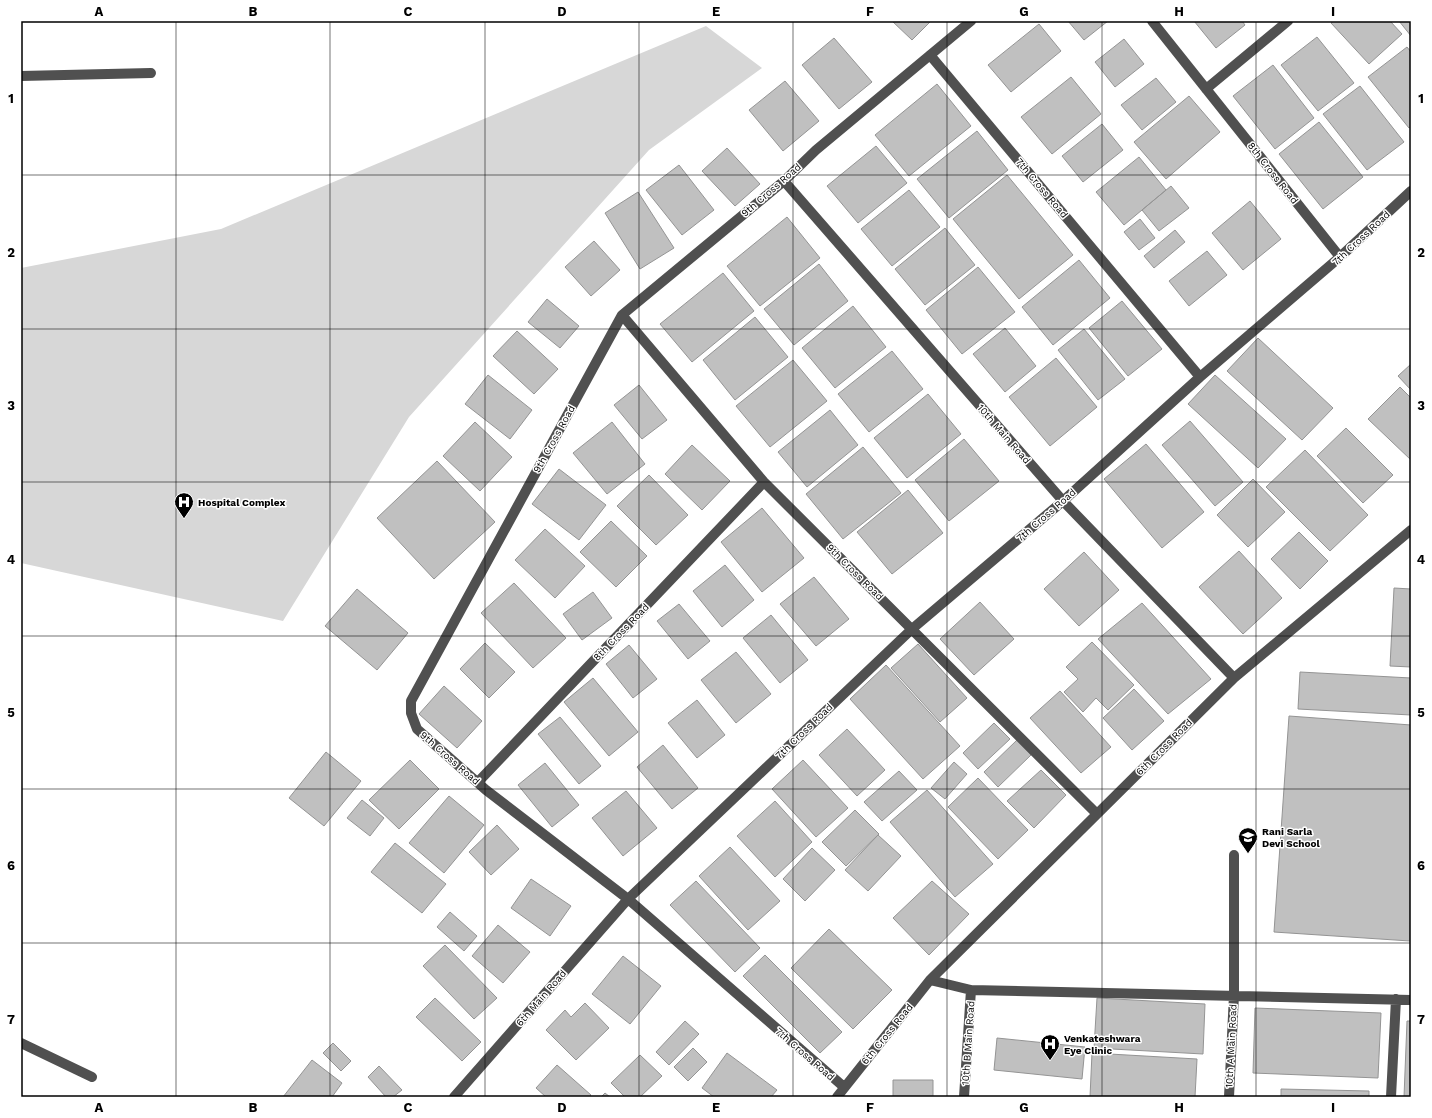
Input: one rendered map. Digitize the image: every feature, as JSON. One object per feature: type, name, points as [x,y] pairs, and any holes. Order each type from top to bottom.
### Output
[{"type":"street","name":"9th Cross Road","points":[[628,899],[486,790],[417,729],[410,701],[622,315],[784,181],[816,150],[971,21]]},
{"type":"street","name":"8th Cross Road","points":[[1152,21],[1340,257]]},
{"type":"street","points":[[1206,89],[1288,21]]},
{"type":"street","name":"7th Cross Road","points":[[930,55],[1200,377]]},
{"type":"street","points":[[21,76],[151,73]]},
{"type":"street","name":"10th Main Road","points":[[784,181],[1063,501],[1234,678]]},
{"type":"street","name":"7th Cross Road","points":[[844,1088],[628,899],[912,629],[1063,501],[1200,377],[1340,257],[1411,191]]},
{"type":"street","name":"9th Cross Road","points":[[622,315],[764,482],[1097,814]]},
{"type":"street","name":"8th Cross Road","points":[[478,782],[764,482]]},
{"type":"street","name":"6th Cross Road","points":[[837,1097],[930,980],[1234,678],[1411,530]]},
{"type":"street","name":"10th A Main Road","points":[[1229,1097],[1234,995],[1234,855]]},
{"type":"street","name":"6th Main Road","points":[[454,1097],[628,899]]},
{"type":"street","points":[[930,980],[972,990],[1411,1000]]},
{"type":"street","name":"10th B Main Road","points":[[964,1097],[972,990]]},
{"type":"street","points":[[1391,1097],[1396,999]]},
{"type":"street","points":[[21,1043],[92,1077]]},
{"type":"shaded area","points":[[706,26],[762,68],[649,150],[409,417],[283,621],[21,563],[21,268],[221,229]]},
{"type":"building","points":[[892,21],[931,21],[912,40]]},
{"type":"building","points":[[1068,21],[1108,21],[1084,40]]},
{"type":"building","points":[[1194,21],[1242,21],[1245,25],[1216,48]]},
{"type":"building","points":[[1334,21],[1390,21],[1402,34],[1369,64],[1331,23]]},
{"type":"building","points":[[1399,21],[1411,21],[1411,36]]},
{"type":"building","points":[[1039,24],[1061,51],[1011,92],[988,65]]},
{"type":"building","points":[[1317,37],[1354,83],[1318,111],[1281,65]]},
{"type":"building","points":[[834,38],[872,82],[839,109],[802,65]]},
{"type":"building","points":[[1124,39],[1144,64],[1115,87],[1095,62]]},
{"type":"building","points":[[1407,47],[1411,52],[1411,127],[1409,128],[1368,77]]},
{"type":"building","points":[[1273,65],[1314,118],[1275,149],[1233,96]]},
{"type":"building","points":[[1071,77],[1101,114],[1052,154],[1021,117]]},
{"type":"building","points":[[1156,78],[1176,102],[1142,130],[1121,105]]},
{"type":"building","points":[[785,81],[819,121],[783,151],[749,110]]},
{"type":"building","points":[[937,84],[971,126],[909,176],[875,135]]},
{"type":"building","points":[[1360,86],[1404,142],[1367,170],[1323,114]]},
{"type":"building","points":[[1189,96],[1220,132],[1166,179],[1134,142]]},
{"type":"building","points":[[1319,122],[1363,177],[1323,209],[1279,154]]},
{"type":"building","points":[[1102,124],[1123,150],[1083,182],[1062,156]]},
{"type":"building","points":[[977,131],[1008,170],[949,218],[917,179]]},
{"type":"building","points":[[876,146],[907,183],[858,223],[827,186]]},
{"type":"building","points":[[727,148],[760,184],[735,206],[702,171]]},
{"type":"building","points":[[1139,157],[1166,190],[1124,225],[1096,192]]},
{"type":"building","points":[[679,165],[714,210],[682,235],[646,190]]},
{"type":"building","points":[[1007,175],[1073,255],[1019,299],[953,219]]},
{"type":"building","points":[[1171,186],[1189,208],[1159,231],[1142,210]]},
{"type":"building","points":[[909,190],[940,227],[892,266],[861,229]]},
{"type":"building","points":[[638,192],[674,248],[640,269],[605,213]]},
{"type":"building","points":[[1250,201],[1281,239],[1243,270],[1212,233]]},
{"type":"building","points":[[787,217],[820,258],[760,306],[727,266]]},
{"type":"building","points":[[1140,219],[1155,238],[1139,250],[1124,232]]},
{"type":"building","points":[[945,228],[975,265],[925,305],[895,269]]},
{"type":"building","points":[[1175,230],[1185,242],[1154,268],[1144,256]]},
{"type":"building","points":[[594,241],[620,270],[591,296],[565,267]]},
{"type":"building","points":[[1207,251],[1227,275],[1189,306],[1169,281]]},
{"type":"building","points":[[1079,260],[1110,298],[1053,345],[1022,307]]},
{"type":"building","points":[[819,264],[848,301],[794,345],[764,309]]},
{"type":"building","points":[[978,267],[1015,312],[962,354],[926,310]]},
{"type":"building","points":[[723,273],[754,311],[692,362],[660,324]]},
{"type":"building","points":[[547,299],[579,326],[560,348],[528,322]]},
{"type":"building","points":[[1122,301],[1162,349],[1128,376],[1089,328]]},
{"type":"building","points":[[853,306],[886,347],[835,388],[802,348]]},
{"type":"building","points":[[755,317],[788,357],[735,400],[703,360]]},
{"type":"building","points":[[1005,328],[1036,366],[1005,392],[973,354]]},
{"type":"building","points":[[1084,329],[1125,379],[1098,400],[1058,350]]},
{"type":"building","points":[[517,331],[558,369],[534,394],[493,356]]},
{"type":"building","points":[[1258,338],[1333,408],[1302,440],[1227,371]]},
{"type":"building","points":[[892,351],[923,389],[869,432],[838,394]]},
{"type":"building","points":[[1056,358],[1097,407],[1050,446],[1009,397]]},
{"type":"building","points":[[793,360],[827,401],[770,447],[736,406]]},
{"type":"building","points":[[1411,364],[1411,390],[1398,376]]},
{"type":"building","points":[[488,375],[532,410],[510,439],[465,404]]},
{"type":"building","points":[[1215,375],[1286,439],[1258,468],[1188,404]]},
{"type":"building","points":[[639,385],[667,420],[642,439],[614,405]]},
{"type":"building","points":[[1400,387],[1411,398],[1411,460],[1368,419]]},
{"type":"building","points":[[928,394],[961,434],[907,478],[874,438]]},
{"type":"building","points":[[830,410],[858,445],[807,487],[778,452]]},
{"type":"building","points":[[1190,421],[1243,482],[1215,506],[1162,445]]},
{"type":"building","points":[[475,422],[512,457],[480,491],[443,456]]},
{"type":"building","points":[[612,422],[645,464],[607,494],[573,453]]},
{"type":"building","points":[[1346,428],[1393,475],[1363,503],[1317,456]]},
{"type":"building","points":[[964,439],[999,481],[949,521],[915,480]]},
{"type":"building","points":[[1146,444],[1204,512],[1162,548],[1104,479]]},
{"type":"building","points":[[692,445],[730,481],[702,510],[665,474]]},
{"type":"building","points":[[863,447],[901,493],[843,539],[806,494]]},
{"type":"building","points":[[1305,450],[1368,515],[1330,551],[1266,487]]},
{"type":"building","points":[[437,461],[495,522],[434,579],[377,518]]},
{"type":"building","points":[[559,469],[606,505],[579,540],[532,504]]},
{"type":"building","points":[[649,475],[688,515],[656,545],[617,506]]},
{"type":"building","points":[[1253,479],[1285,512],[1248,547],[1217,515]]},
{"type":"building","points":[[908,490],[943,533],[892,574],[857,532]]},
{"type":"building","points":[[762,508],[804,558],[762,592],[721,542]]},
{"type":"building","points":[[611,521],[647,556],[616,587],[580,552]]},
{"type":"building","points":[[545,529],[585,566],[555,598],[515,560]]},
{"type":"building","points":[[1299,532],[1328,561],[1300,589],[1271,559]]},
{"type":"building","points":[[1239,551],[1282,598],[1243,634],[1199,587]]},
{"type":"building","points":[[1084,552],[1119,590],[1079,626],[1044,589]]},
{"type":"building","points":[[725,565],[754,600],[722,627],[693,591]]},
{"type":"building","points":[[814,577],[849,619],[816,646],[780,604]]},
{"type":"building","points":[[514,583],[566,638],[533,668],[481,613]]},
{"type":"building","points":[[1394,588],[1411,589],[1411,667],[1390,666]]},
{"type":"building","points":[[357,589],[408,633],[377,670],[325,626]]},
{"type":"building","points":[[593,592],[612,618],[582,640],[563,614]]},
{"type":"building","points":[[980,602],[1014,639],[974,675],[940,639]]},
{"type":"building","points":[[1142,603],[1211,679],[1168,714],[1098,639]]},
{"type":"building","points":[[679,604],[710,641],[688,659],[657,621]]},
{"type":"building","points":[[771,615],[808,660],[780,683],[743,638]]},
{"type":"building","points":[[1092,642],[1134,685],[1108,710],[1096,698],[1083,712],[1064,692],[1078,679],[1066,667]]},
{"type":"building","points":[[485,643],[515,672],[489,698],[460,669]]},
{"type":"building","points":[[918,644],[967,698],[940,722],[891,668]]},
{"type":"building","points":[[629,645],[657,679],[633,698],[606,664]]},
{"type":"building","points":[[736,652],[771,694],[736,723],[701,680]]},
{"type":"building","points":[[886,665],[960,746],[923,779],[850,699]]},
{"type":"building","points":[[1300,672],[1411,678],[1411,715],[1298,709]]},
{"type":"building","points":[[593,678],[638,732],[609,756],[564,702]]},
{"type":"building","points":[[444,686],[482,721],[457,748],[419,714]]},
{"type":"building","points":[[1134,689],[1164,721],[1132,750],[1103,718]]},
{"type":"building","points":[[1060,691],[1111,747],[1081,773],[1030,718]]},
{"type":"building","points":[[697,700],[725,735],[697,758],[668,723]]},
{"type":"building","points":[[1289,716],[1411,725],[1410,941],[1274,932]]},
{"type":"building","points":[[560,717],[601,766],[579,784],[538,734]]},
{"type":"building","points":[[994,723],[1010,739],[978,769],[963,753]]},
{"type":"building","points":[[847,729],[885,770],[857,796],[819,755]]},
{"type":"building","points":[[1017,740],[1031,755],[998,787],[984,772]]},
{"type":"building","points":[[663,745],[698,788],[672,809],[637,767]]},
{"type":"building","points":[[326,752],[361,781],[324,826],[289,798]]},
{"type":"building","points":[[410,760],[439,789],[399,829],[369,800]]},
{"type":"building","points":[[803,760],[848,808],[816,837],[772,789]]},
{"type":"building","points":[[954,762],[967,774],[945,799],[931,788]]},
{"type":"building","points":[[545,763],[579,805],[552,827],[518,785]]},
{"type":"building","points":[[1041,770],[1066,795],[1034,828],[1007,801]]},
{"type":"building","points":[[899,771],[917,790],[882,821],[864,802]]},
{"type":"building","points":[[978,778],[1028,830],[998,859],[948,807]]},
{"type":"building","points":[[927,790],[993,864],[955,897],[890,822]]},
{"type":"building","points":[[626,791],[657,828],[623,856],[592,818]]},
{"type":"building","points":[[449,796],[484,825],[444,873],[409,843]]},
{"type":"building","points":[[362,800],[384,818],[370,836],[347,818]]},
{"type":"building","points":[[775,801],[812,842],[775,877],[737,836]]},
{"type":"building","points":[[855,810],[879,834],[846,866],[822,842]]},
{"type":"building","points":[[497,825],[519,849],[491,875],[469,852]]},
{"type":"building","points":[[878,835],[901,856],[868,891],[845,870]]},
{"type":"building","points":[[395,843],[446,884],[422,913],[371,872]]},
{"type":"building","points":[[730,847],[780,901],[748,930],[699,876]]},
{"type":"building","points":[[812,848],[835,870],[805,901],[783,879]]},
{"type":"building","points":[[531,879],[571,906],[550,936],[511,908]]},
{"type":"building","points":[[696,881],[760,948],[735,972],[670,905]]},
{"type":"building","points":[[932,881],[969,914],[929,955],[893,918]]},
{"type":"building","points":[[450,912],[477,936],[464,951],[437,927]]},
{"type":"building","points":[[498,925],[530,952],[503,983],[472,956]]},
{"type":"building","points":[[829,929],[892,990],[853,1029],[791,968]]},
{"type":"building","points":[[445,945],[497,998],[474,1019],[423,966]]},
{"type":"building","points":[[765,955],[842,1032],[820,1053],[743,976]]},
{"type":"building","points":[[623,956],[661,986],[630,1024],[592,994]]},
{"type":"building","points":[[435,998],[481,1042],[462,1061],[416,1017]]},
{"type":"building","points":[[1097,998],[1205,1004],[1203,1054],[1094,1048]]},
{"type":"building","points":[[585,1003],[609,1028],[576,1060],[546,1030],[565,1010],[571,1017]]},
{"type":"building","points":[[1255,1008],[1381,1013],[1378,1078],[1253,1073]]},
{"type":"building","points":[[685,1021],[699,1034],[669,1065],[656,1052]]},
{"type":"building","points":[[1407,1021],[1411,1021],[1411,1097],[1404,1097]]},
{"type":"building","points":[[997,1038],[1085,1047],[1082,1079],[994,1070]]},
{"type":"building","points":[[333,1043],[351,1061],[341,1071],[323,1053]]},
{"type":"building","points":[[693,1048],[707,1062],[688,1081],[674,1067]]},
{"type":"building","points":[[727,1053],[777,1090],[771,1097],[714,1097],[702,1088]]},
{"type":"building","points":[[1092,1053],[1197,1059],[1195,1097],[1090,1097]]},
{"type":"building","points":[[640,1055],[662,1076],[640,1097],[625,1097],[611,1083]]},
{"type":"building","points":[[312,1060],[342,1083],[332,1097],[283,1097]]},
{"type":"building","points":[[557,1065],[591,1095],[589,1097],[546,1097],[536,1088]]},
{"type":"building","points":[[379,1066],[402,1090],[393,1097],[386,1097],[368,1077]]},
{"type":"building","points":[[893,1080],[933,1080],[933,1097],[893,1097]]},
{"type":"building","points":[[1281,1089],[1369,1091],[1369,1097],[1281,1097]]},
{"type":"building","points":[[605,1093],[610,1097],[601,1097]]},
{"type":"place","name":"Hospital Complex","points":[[184,519]]},
{"type":"place","name":"Rani Sarla Devi School","points":[[1248,854]]},
{"type":"place","name":"Venkateshwara Eye Clinic","points":[[1050,1061]]}]
